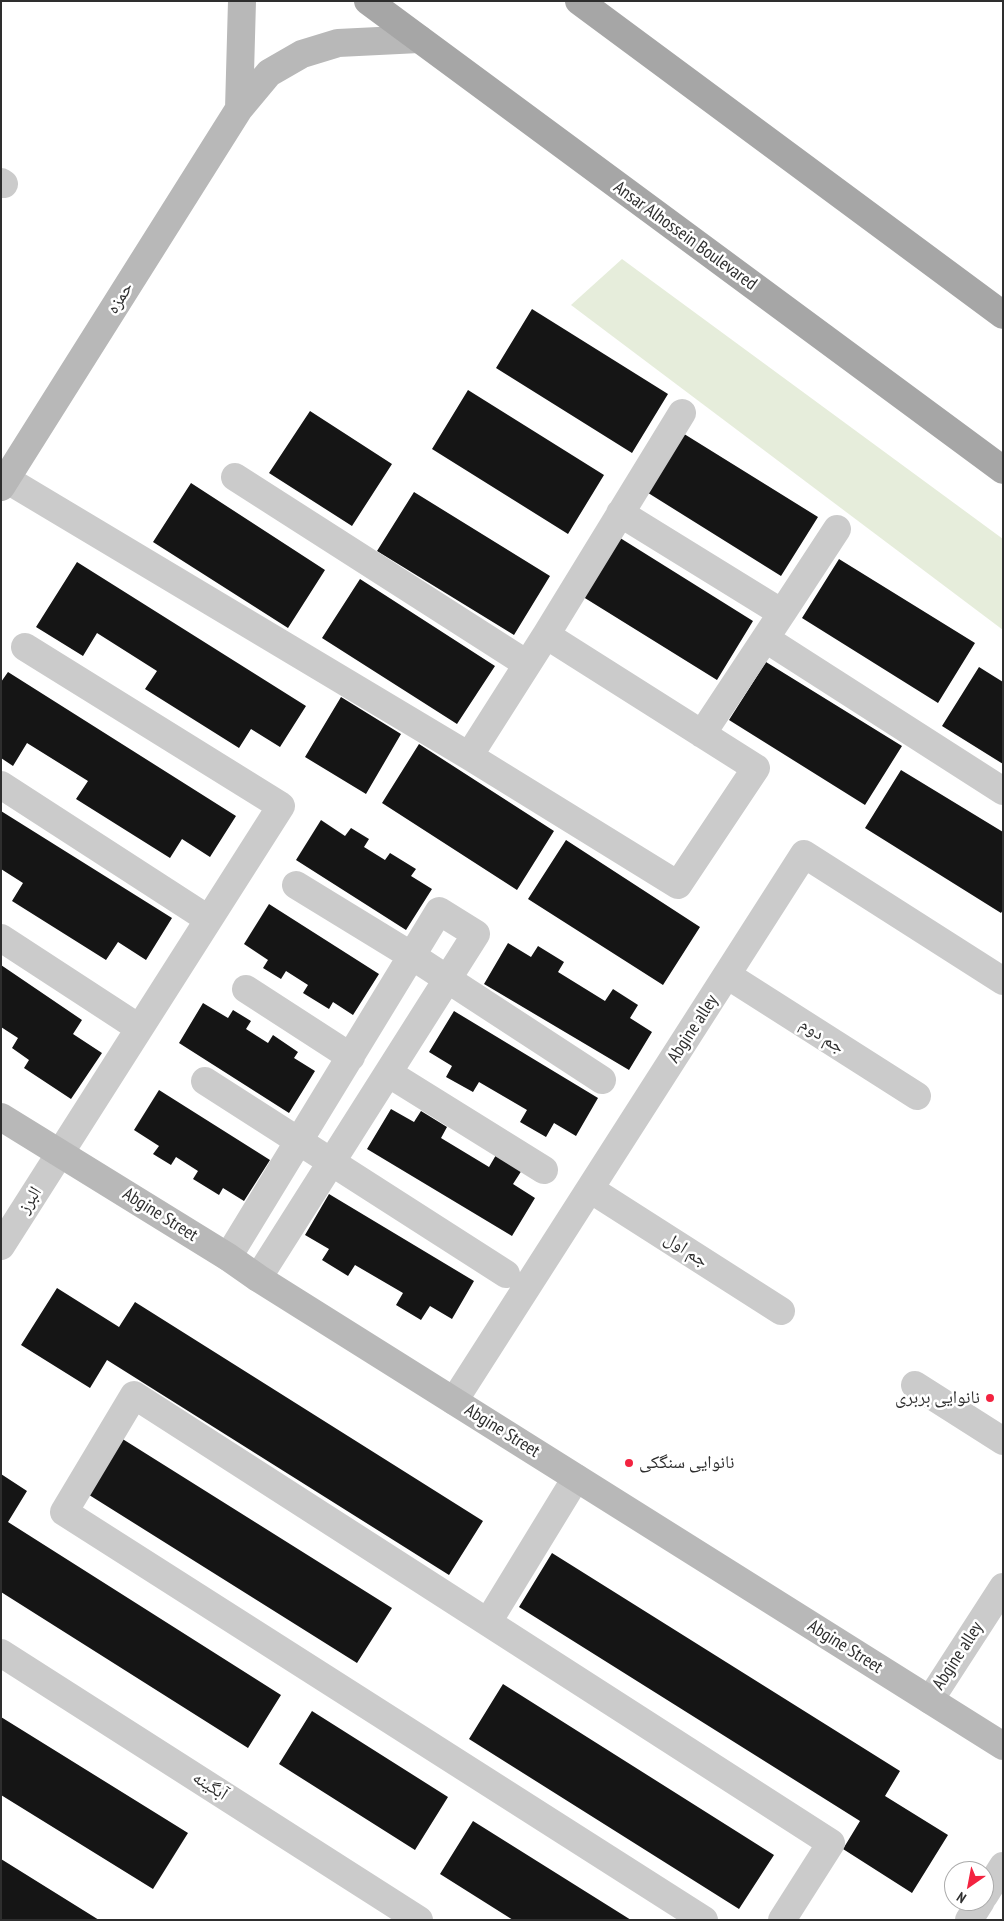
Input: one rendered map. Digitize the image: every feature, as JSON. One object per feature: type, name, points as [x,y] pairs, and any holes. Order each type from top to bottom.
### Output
[{"type":"main road","name":"Ansar Alhossein Boulevared","points":[[368,1],[1003,470]]},
{"type":"main road","points":[[579,1],[1003,315]]},
{"type":"street","points":[[239,109],[242,1]]},
{"type":"street","name":"حمزه","points":[[4,483],[239,109],[269,73],[302,54],[338,43],[419,39]]},
{"type":"street","points":[[468,756],[546,634],[682,413]]},
{"type":"street","points":[[235,477],[527,664]]},
{"type":"street","points":[[4,483],[468,756],[678,885],[756,768],[546,634]]},
{"type":"street","points":[[620,514],[782,614]]},
{"type":"street","points":[[702,734],[837,529]]},
{"type":"street","points":[[766,639],[1003,791]]},
{"type":"street","name":"البرز","points":[[1,1246],[281,806],[25,647]]},
{"type":"street","points":[[1,785],[208,920]]},
{"type":"street","name":"Abgine alley","points":[[454,1401],[804,854],[1003,981]]},
{"type":"street","points":[[296,885],[412,956],[602,1080]]},
{"type":"street","points":[[228,1257],[439,911],[476,934],[258,1278]]},
{"type":"street","points":[[1,938],[139,1028]]},
{"type":"street","name":"جم دوم","points":[[727,975],[917,1096]]},
{"type":"street","points":[[246,990],[351,1057]]},
{"type":"street","points":[[388,1073],[544,1170]]},
{"type":"street","points":[[205,1081],[506,1274]]},
{"type":"street","name":"Abgine Street","points":[[1,1117],[228,1257],[258,1278],[1003,1746]]},
{"type":"street","name":"جم اول","points":[[590,1189],[781,1311]]},
{"type":"street","points":[[915,1385],[1003,1441]]},
{"type":"street","points":[[704,1920],[64,1512],[134,1395],[831,1843],[782,1920]]},
{"type":"street","points":[[488,1622],[576,1478]]},
{"type":"street","name":"Abgine alley","points":[[930,1700],[1003,1587]]},
{"type":"street","name":"آبگینه","points":[[1,1653],[419,1920]]},
{"type":"street","points":[[994,1880],[1003,1866]]},
{"type":"green space","points":[[622,259],[1003,539],[1003,630],[571,305]]},
{"type":"building","points":[[532,309],[668,394],[632,453],[496,368]]},
{"type":"building","points":[[468,390],[604,475],[568,534],[432,449]]},
{"type":"building","points":[[310,411],[392,464],[352,526],[269,473]]},
{"type":"building","points":[[681,432],[818,517],[781,576],[645,491]]},
{"type":"building","points":[[191,483],[325,570],[288,628],[153,542]]},
{"type":"building","points":[[414,492],[550,576],[514,635],[377,551]]},
{"type":"building","points":[[617,536],[753,621],[717,680],[580,595]]},
{"type":"building","points":[[839,559],[975,643],[938,703],[802,618]]},
{"type":"building","points":[[77,562],[306,706],[280,747],[251,729],[239,748],[145,689],[157,671],[97,633],[83,656],[36,627]]},
{"type":"building","points":[[360,579],[495,666],[457,724],[322,638]]},
{"type":"building","points":[[766,662],[902,746],[865,805],[729,720]]},
{"type":"building","points":[[979,667],[1003,682],[1003,764],[942,726]]},
{"type":"building","points":[[8,672],[236,816],[210,857],[182,839],[170,858],[76,799],[88,781],[27,743],[13,766],[1,758],[1,682]]},
{"type":"building","points":[[341,697],[401,734],[366,794],[305,757]]},
{"type":"building","points":[[419,744],[554,831],[517,890],[382,803]]},
{"type":"building","points":[[901,770],[1003,832],[1003,910],[1001,913],[865,828]]},
{"type":"building","points":[[1,811],[172,918],[146,960],[118,942],[106,960],[12,901],[23,883],[1,869]]},
{"type":"building","points":[[321,820],[345,836],[351,828],[369,839],[364,847],[385,860],[390,853],[416,869],[411,876],[432,889],[406,930],[296,860]]},
{"type":"building","points":[[566,840],[700,927],[663,985],[528,899]]},
{"type":"building","points":[[269,904],[379,974],[353,1015],[333,1002],[329,1009],[303,993],[308,985],[286,971],[281,979],[263,968],[268,960],[244,944]]},
{"type":"building","points":[[508,943],[531,957],[538,946],[564,962],[558,972],[605,1001],[613,989],[638,1005],[630,1018],[652,1032],[629,1070],[484,984]]},
{"type":"building","points":[[1,965],[82,1020],[73,1034],[102,1053],[71,1099],[24,1068],[29,1060],[12,1048],[18,1038],[1,1027]]},
{"type":"building","points":[[203,1003],[228,1018],[233,1010],[251,1021],[246,1029],[268,1043],[273,1035],[298,1052],[294,1058],[315,1071],[289,1113],[179,1043]]},
{"type":"building","points":[[454,1011],[598,1098],[576,1136],[554,1123],[546,1137],[520,1122],[527,1110],[479,1082],[473,1092],[446,1077],[452,1066],[429,1052]]},
{"type":"building","points":[[159,1090],[270,1160],[244,1201],[223,1188],[219,1195],[193,1179],[198,1171],[176,1157],[171,1165],[153,1154],[159,1146],[134,1130]]},
{"type":"building","points":[[391,1109],[414,1122],[421,1111],[447,1127],[441,1138],[489,1167],[496,1155],[522,1170],[513,1184],[535,1198],[512,1236],[367,1149]]},
{"type":"building","points":[[329,1194],[474,1281],[452,1319],[430,1306],[421,1320],[396,1305],[403,1293],[355,1265],[348,1276],[322,1260],[329,1249],[305,1235]]},
{"type":"building","points":[[57,1288],[119,1327],[135,1302],[483,1521],[449,1575],[107,1360],[90,1388],[21,1345]]},
{"type":"building","points":[[121,1438],[392,1608],[357,1663],[86,1493]]},
{"type":"building","points":[[1,1474],[27,1491],[8,1522],[281,1695],[248,1748],[1,1592]]},
{"type":"building","points":[[552,1553],[900,1771],[885,1796],[948,1835],[912,1893],[843,1849],[860,1821],[519,1607]]},
{"type":"building","points":[[503,1684],[774,1855],[739,1909],[469,1739]]},
{"type":"building","points":[[312,1711],[448,1797],[415,1850],[279,1764]]},
{"type":"building","points":[[1,1717],[188,1833],[153,1889],[1,1795]]},
{"type":"building","points":[[473,1821],[631,1920],[513,1920],[440,1874]]},
{"type":"building","points":[[1,1859],[99,1920],[1,1920]]},
{"type":"place","name":"نانوایی بربری","points":[[990,1398]]},
{"type":"place","name":"نانوایی سنگکی","points":[[629,1463]]}]
